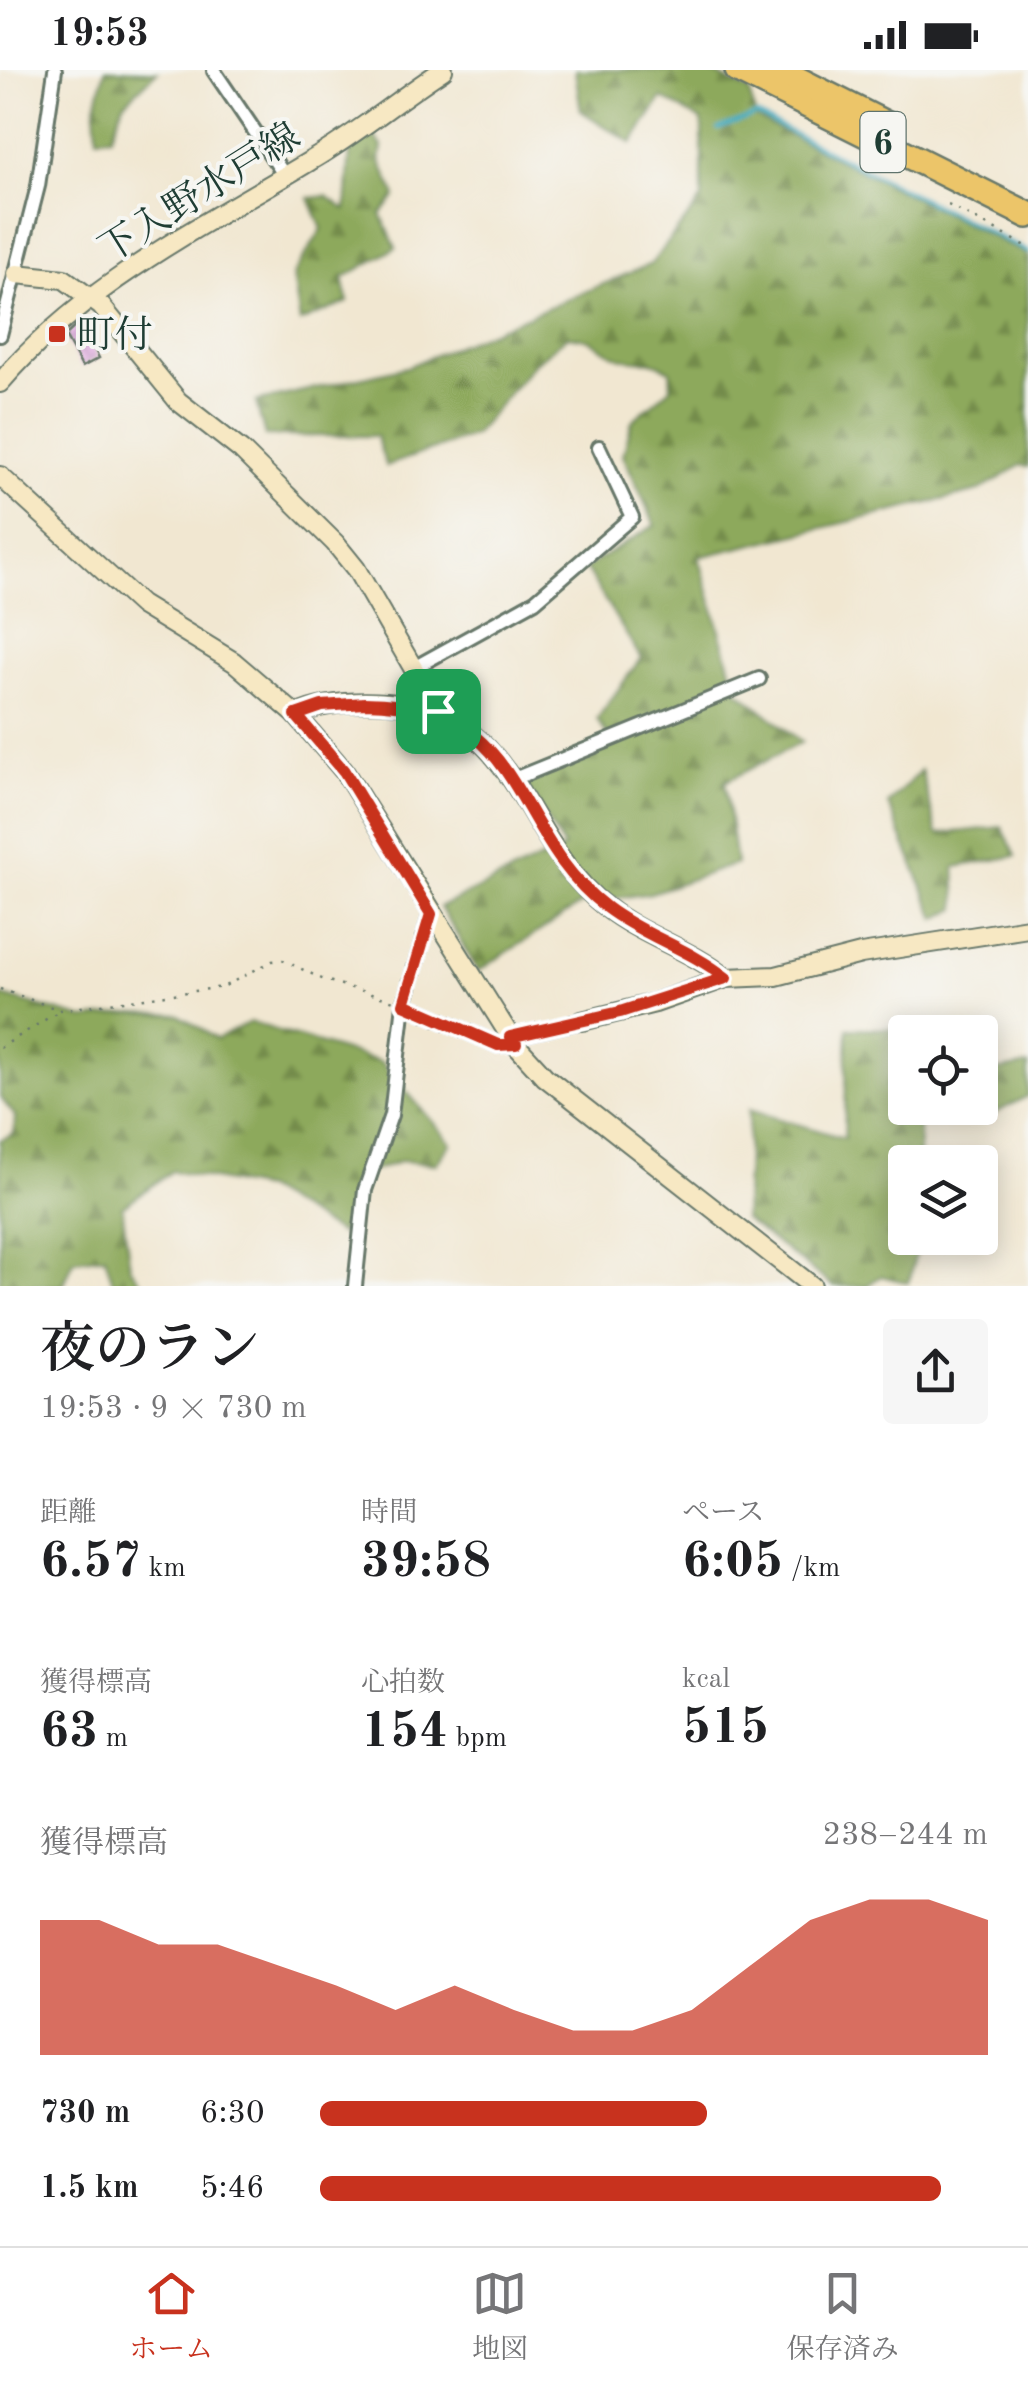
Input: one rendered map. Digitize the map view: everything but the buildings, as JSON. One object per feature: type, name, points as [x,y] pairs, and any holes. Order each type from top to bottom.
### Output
[{"type":"highway","name":"6","points":[[738,70],[1028,215]]},
{"type":"highway","name":"6","points":[[778,70],[1028,196]]},
{"type":"street","points":[[0,335],[9,273],[38,186],[56,70]]},
{"type":"street","name":"下入野水戸線","points":[[0,383],[49,329],[143,260],[285,176],[443,70]]},
{"type":"street","points":[[214,71],[285,176]]},
{"type":"street","points":[[9,273],[64,279],[91,298],[178,401],[242,451],[348,558],[438,711]]},
{"type":"street","points":[[412,669],[535,601],[632,517],[598,447]]},
{"type":"street","points":[[0,476],[141,605],[234,662],[296,715],[344,771],[513,1040],[546,1077],[812,1286]]},
{"type":"street","points":[[514,779],[759,679]]},
{"type":"street","points":[[296,715],[322,706],[365,703],[438,711],[460,724],[514,779],[566,866],[608,909],[704,960],[726,978]]},
{"type":"street","points":[[354,1286],[365,1190],[391,1115],[404,1004],[431,914]]},
{"type":"street","points":[[404,1004],[498,1045],[726,978],[776,976],[861,954],[1028,928]]},
{"type":"path","points":[[948,205],[1028,247]]},
{"type":"path","points":[[0,1048],[60,1010],[223,987],[272,961],[283,960],[322,979],[404,1004]]},
{"type":"path","points":[[0,988],[60,1010]]},
{"type":"green space","points":[[105,70],[157,72],[124,103],[111,136],[97,137],[95,109]]},
{"type":"green space","points":[[575,70],[707,70],[749,91],[756,118],[1028,255],[1028,467],[1021,465],[979,491],[699,557],[737,690],[802,742],[725,782],[736,864],[651,893],[583,903],[478,971],[440,907],[564,848],[524,782],[613,743],[597,719],[641,658],[585,568],[655,525],[623,455],[632,421],[671,388],[670,370],[654,363],[620,358],[590,341],[568,336],[534,363],[474,435],[386,466],[376,436],[265,436],[256,402],[407,367],[651,264],[702,199],[702,121],[662,98],[632,143],[581,111]]},
{"type":"green space","points":[[371,132],[382,146],[380,160],[396,196],[381,214],[396,248],[343,278],[348,302],[300,322],[293,275],[322,229],[309,198],[327,196],[346,210],[350,148]]},
{"type":"green space","points":[[921,770],[937,834],[1002,827],[1016,856],[955,867],[957,909],[936,919],[888,804]]},
{"type":"green space","points":[[0,995],[84,1019],[133,1013],[179,1015],[217,1039],[250,1022],[381,1062],[451,1143],[436,1164],[402,1161],[363,1174],[342,1235],[264,1189],[172,1171],[122,1207],[130,1267],[144,1286],[114,1286],[105,1256],[74,1260],[63,1286],[0,1286],[0,1140],[14,1134],[15,1116],[0,1097]]},
{"type":"green space","points":[[848,1028],[888,1029],[888,1125],[919,1125],[919,1145],[888,1145],[888,1255],[915,1255],[909,1283],[881,1276],[866,1286],[833,1286],[744,1219],[749,1110],[844,1138]]},
{"type":"green space","points":[[1028,1065],[1028,1096],[998,1112],[998,1071]]},
{"type":"waterway","points":[[718,129],[757,115],[1028,252]]},
{"type":"place","name":"町付","points":[[57,334]]},
{"type":"route","points":[[365,703],[438,711],[460,724],[514,779],[566,866],[608,909],[704,960],[726,978],[656,1003],[510,1037],[516,1044],[498,1045],[404,1004],[431,914],[344,771],[296,715],[322,706],[365,703]]}]
